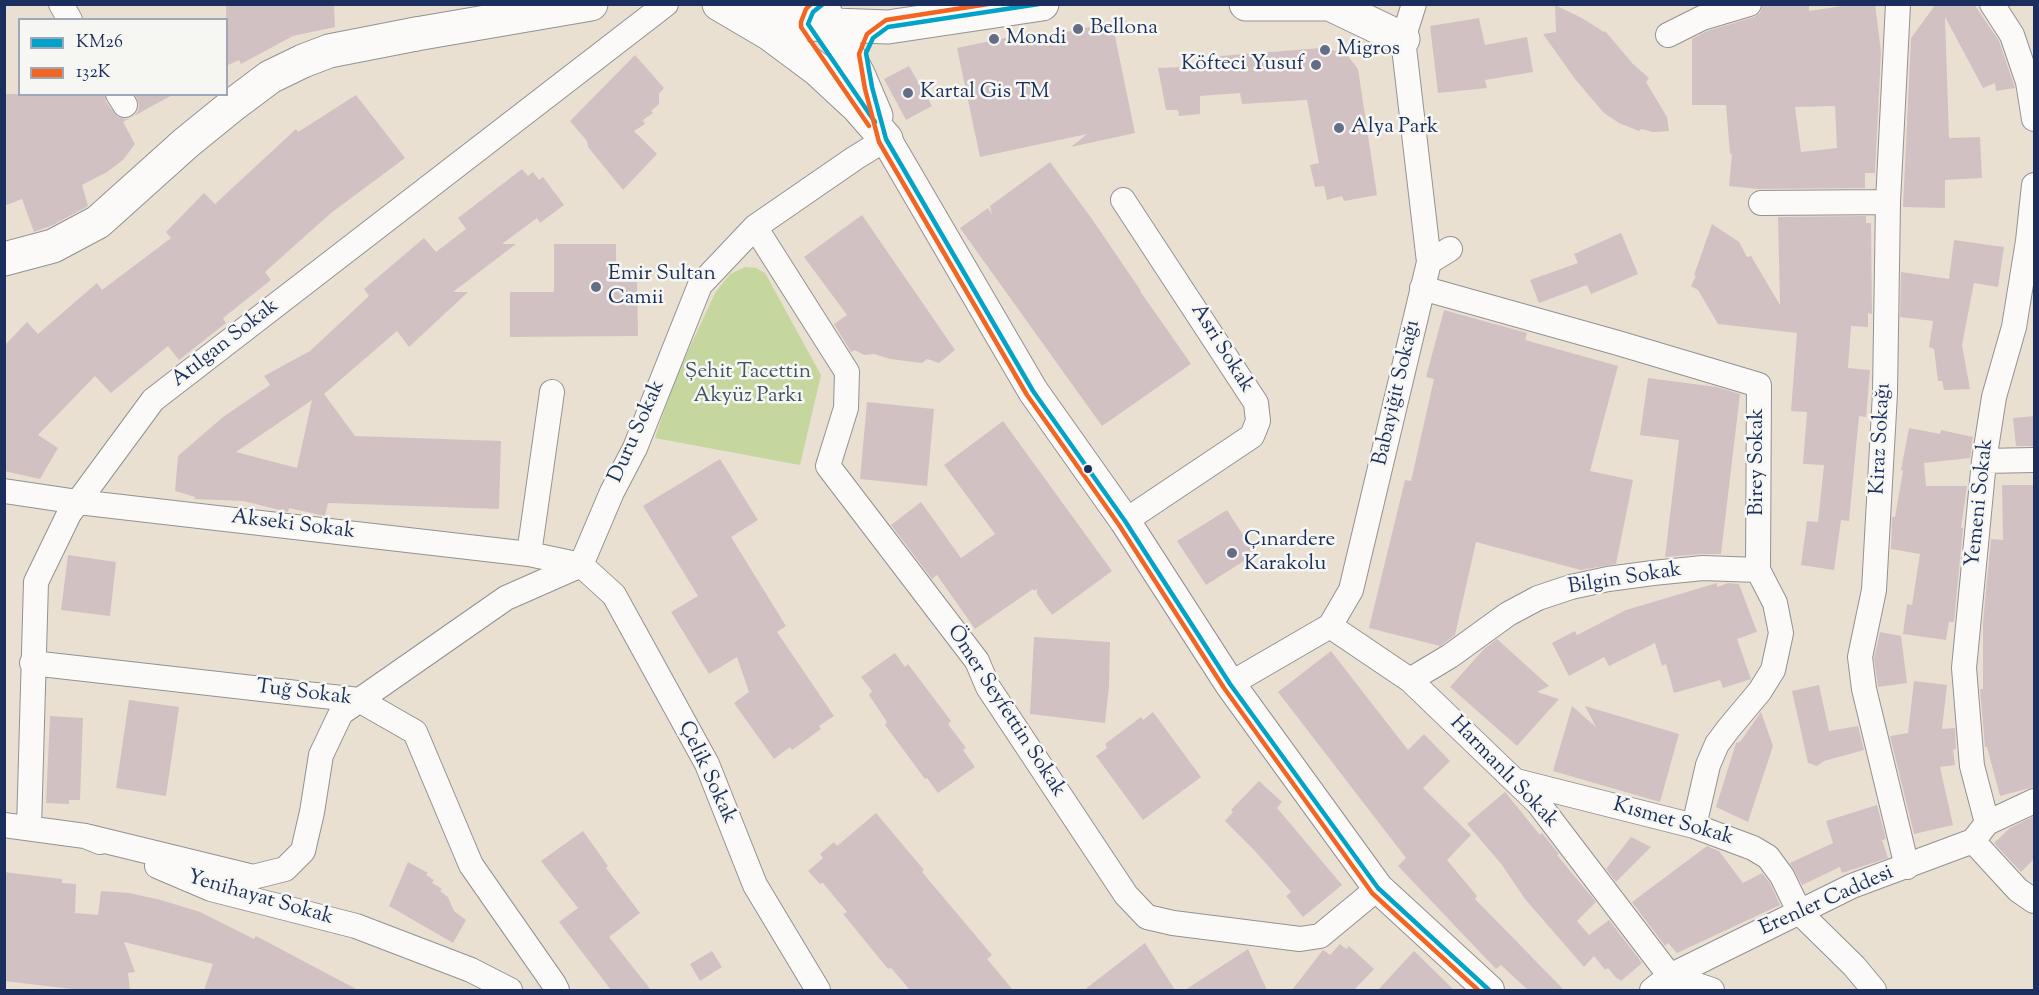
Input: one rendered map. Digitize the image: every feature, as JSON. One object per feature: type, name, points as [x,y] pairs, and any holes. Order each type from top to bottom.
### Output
[{"type":"main road","points":[[416,34],[487,4]]},
{"type":"main road","points":[[4,259],[53,246],[99,222],[186,143],[234,104],[270,77],[303,60],[329,51],[416,34],[591,4]]},
{"type":"main road","points":[[719,4],[770,34],[817,69],[858,107],[886,139]]},
{"type":"main road","points":[[745,4],[774,15],[821,13],[888,27],[1042,4]]},
{"type":"main road","points":[[1246,4],[1333,5],[1402,39]]},
{"type":"main road","points":[[821,13],[858,75],[886,139]]},
{"type":"main road","points":[[886,139],[872,87],[866,53],[873,38],[888,27]]},
{"type":"street","points":[[61,4],[69,18]]},
{"type":"street","name":"Atılgan Sokak","points":[[29,828],[36,582],[69,514],[153,400],[666,4]]},
{"type":"street","points":[[1402,39],[1414,4]]},
{"type":"street","points":[[1668,35],[1702,18],[1749,4]]},
{"type":"street","name":"Kiraz Sokağı","points":[[1898,4],[1888,202],[1885,393],[1874,590],[1860,657],[1864,689],[1907,867]]},
{"type":"street","points":[[1992,4],[2013,35],[2028,82],[2034,119]]},
{"type":"street","name":"Babayiğit Sokağı","points":[[1230,684],[1330,626],[1351,590],[1429,262],[1402,39]]},
{"type":"street","points":[[886,139],[1033,391],[1125,521],[1230,684],[1378,888],[1489,990]]},
{"type":"street","name":"Duru Sokak","points":[[580,565],[612,492],[635,448],[700,285],[755,227],[886,139]]},
{"type":"street","name":"Yemeni Sokak","points":[[1980,832],[1964,668],[1984,461],[1994,398],[2016,316],[2034,185]]},
{"type":"street","name":"Asri Sokak","points":[[1123,200],[1256,403],[1258,421],[1252,436],[1125,521]]},
{"type":"street","points":[[1761,203],[1888,202]]},
{"type":"street","name":"Ömer Seyfettin Sokak","points":[[755,227],[847,372],[846,408],[828,466],[977,661],[988,687],[1126,895],[1147,917],[1173,923],[1300,939],[1320,936],[1378,888]]},
{"type":"street","points":[[1429,262],[1450,249]]},
{"type":"street","name":"Birey Sokak","points":[[1422,288],[1759,385],[1758,570],[1775,603],[1781,633],[1773,670],[1760,691],[1718,744],[1708,765],[1694,826]]},
{"type":"street","points":[[529,554],[552,392]]},
{"type":"street","points":[[1984,461],[2034,459]]},
{"type":"street","name":"Akseki Sokak","points":[[4,490],[78,502],[529,554],[580,565]]},
{"type":"street","points":[[85,836],[253,877],[285,869],[303,851],[321,755],[341,713],[506,598],[580,565]]},
{"type":"street","name":"Çelik Sokak","points":[[580,565],[614,595],[707,764],[755,885],[818,990]]},
{"type":"street","name":"Bilgin Sokak","points":[[1410,680],[1450,656],[1508,614],[1538,598],[1571,587],[1608,579],[1703,568],[1758,570]]},
{"type":"street","name":"Harmanlı Sokak","points":[[1330,626],[1410,680],[1538,803],[1661,983]]},
{"type":"street","name":"Tuğ Sokak","points":[[33,663],[359,700],[415,732],[471,866],[557,990]]},
{"type":"street","name":"Kısmet Sokak","points":[[1513,780],[1694,826],[1753,848],[1768,857],[1782,876],[1800,913],[1854,966],[1874,990]]},
{"type":"street","name":"Erenler Caddesi","points":[[1661,983],[1852,886],[1907,867],[1980,832],[2034,801]]},
{"type":"street","name":"Yenihayat Sokak","points":[[4,825],[85,836],[211,889],[356,926],[471,970],[510,990]]},
{"type":"street","points":[[1980,832],[2018,890],[2034,901]]},
{"type":"street","points":[[1661,983],[1712,990]]},
{"type":"green space","name":"Şehit Tacettin Akyüz Parkı","points":[[745,267],[756,268],[765,273],[821,375],[800,465],[655,438],[675,379],[715,293],[730,274]]},
{"type":"building","points":[[226,4],[334,4],[335,27],[293,36],[241,64],[239,60],[228,65],[228,18],[226,18]]},
{"type":"building","points":[[1763,4],[1809,4],[1809,11],[1856,4],[1875,4],[1881,52],[1875,173],[1865,173],[1865,188],[1758,189],[1729,186],[1732,154],[1730,154],[1726,105],[1692,105],[1692,39],[1707,31],[1754,17],[1760,13]],"holes":[[[1835,106],[1837,148],[1801,152],[1795,107]]]},
{"type":"building","points":[[1936,4],[1974,4],[1999,41],[2015,88],[1996,91],[1995,83],[1983,88],[1945,17],[1949,138],[1980,137],[1982,178],[1945,180],[1945,208],[1903,207],[1911,38]]},
{"type":"building","points":[[1555,5],[1605,31],[1633,64],[1649,78],[1646,82],[1667,117],[1669,131],[1653,132],[1641,129],[1639,131],[1619,123],[1604,113],[1575,79],[1543,34],[1556,32]]},
{"type":"building","points":[[1479,18],[1485,45],[1527,37],[1533,72],[1485,80],[1487,88],[1438,93],[1430,26]]},
{"type":"building","points":[[1112,22],[1135,133],[1071,147],[1087,134],[980,157],[957,48],[1024,34],[1025,41]]},
{"type":"building","name":"Alya Park","points":[[1321,48],[1341,52],[1348,56],[1358,69],[1377,195],[1344,201],[1342,196],[1327,200],[1324,186],[1315,187],[1310,165],[1319,163],[1307,100],[1242,104],[1240,93],[1200,96],[1200,114],[1179,116],[1178,110],[1166,110],[1158,68],[1205,66],[1207,57]]},
{"type":"building","points":[[635,55],[664,88],[659,94],[659,104],[651,111],[653,113],[643,120],[645,124],[634,131],[657,154],[623,190],[570,121]]},
{"type":"building","name":"Kartal Gis TM","points":[[909,66],[932,106],[906,120],[884,79]]},
{"type":"building","points":[[4,94],[104,96],[106,102],[118,117],[130,118],[123,122],[135,144],[123,160],[107,172],[82,185],[88,206],[53,225],[34,232],[22,199],[4,206]]},
{"type":"building","points":[[356,95],[405,158],[331,213],[265,272],[271,280],[223,318],[226,323],[179,360],[168,346],[111,393],[95,376],[38,435],[58,448],[40,479],[4,471],[4,346],[27,322],[38,334],[97,283],[102,290],[171,238],[166,232],[204,193],[215,204],[296,129],[298,132]]},
{"type":"building","points":[[136,96],[170,96],[134,116],[139,105]]},
{"type":"building","points":[[1050,162],[1092,219],[1191,364],[1102,426],[960,228],[988,208],[992,215],[990,206]]},
{"type":"building","points":[[522,169],[528,176],[533,172],[539,180],[543,177],[564,205],[540,223],[537,218],[502,244],[516,244],[453,292],[468,292],[409,347],[397,331],[324,394],[355,436],[501,441],[499,509],[328,503],[325,516],[289,508],[288,512],[243,501],[194,499],[195,497],[175,491],[178,456],[223,417],[270,385],[264,376],[310,351],[369,296],[364,289],[424,238],[436,252],[466,229],[458,218]],"holes":[[[312,400],[297,468],[236,452]]]},
{"type":"building","points":[[862,215],[955,350],[939,363],[927,359],[922,363],[890,359],[874,354],[864,355],[855,350],[851,352],[834,324],[847,315],[804,257]]},
{"type":"building","points":[[1866,216],[1866,223],[1871,223],[1872,314],[1868,313],[1868,327],[1851,326],[1848,368],[1870,370],[1866,417],[1859,416],[1849,521],[1841,520],[1834,570],[1801,565],[1807,521],[1818,522],[1824,465],[1803,464],[1807,412],[1791,411],[1797,333],[1718,324],[1698,290],[1691,286],[1712,224],[1739,242],[1747,257],[1751,256],[1780,305],[1778,217]]},
{"type":"building","points":[[1621,233],[1638,274],[1591,294],[1587,285],[1539,303],[1530,280],[1578,263],[1574,254]]},
{"type":"building","points":[[1954,240],[2004,247],[1998,287],[1974,283],[1962,345],[1970,389],[1944,390],[1942,381],[1938,381],[1934,349],[1929,347],[1933,321],[1900,317],[1901,272],[1949,279]]},
{"type":"building","name":"Emir Sultan Camii","points":[[554,244],[616,244],[616,282],[637,282],[638,336],[510,337],[510,292],[554,292]]},
{"type":"building","points":[[1444,310],[1527,333],[1525,340],[1618,366],[1590,471],[1633,480],[1616,564],[1581,570],[1476,542],[1455,635],[1440,646],[1369,628],[1405,480],[1411,481],[1434,379],[1426,377]]},
{"type":"building","points":[[1648,378],[1717,387],[1740,394],[1721,554],[1665,557],[1679,440],[1640,435]]},
{"type":"building","points":[[867,402],[934,409],[927,486],[860,479]]},
{"type":"building","points":[[2034,416],[2034,446],[2016,446],[2013,418]]},
{"type":"building","points":[[1003,421],[1112,571],[1052,615],[1037,594],[1037,589],[1034,591],[1033,589],[975,629],[937,575],[932,579],[891,525],[921,502],[961,558],[995,534],[944,465]]},
{"type":"building","points":[[1909,428],[1940,434],[1941,430],[1973,437],[1970,458],[1924,463],[1926,486],[1967,486],[1961,528],[1963,528],[1954,622],[1949,622],[1946,640],[1903,634],[1907,604],[1912,605],[1920,554],[1891,549],[1892,517],[1895,517]]},
{"type":"building","points":[[720,459],[758,520],[731,537],[786,626],[777,632],[834,716],[819,726],[821,729],[792,750],[790,747],[774,759],[734,703],[749,692],[737,657],[709,674],[671,612],[698,596],[643,506]]},
{"type":"building","points":[[2002,485],[2034,485],[2034,787],[2000,796],[1987,747],[1985,747],[1980,689],[1983,689],[1983,622],[1991,539],[2003,540]]},
{"type":"building","points":[[1227,510],[1255,554],[1206,585],[1177,541]]},
{"type":"building","points":[[68,555],[116,562],[110,616],[61,610]]},
{"type":"building","points":[[1717,583],[1717,587],[1728,583],[1739,584],[1757,632],[1737,639],[1751,679],[1723,688],[1720,680],[1674,693],[1666,664],[1662,666],[1655,643],[1609,666],[1604,657],[1569,676],[1552,643],[1575,631],[1577,635],[1626,610]]},
{"type":"building","points":[[1880,632],[1901,636],[1907,683],[1878,687],[1874,658]]},
{"type":"building","points":[[1034,637],[1110,642],[1105,723],[1030,714]]},
{"type":"building","points":[[1497,639],[1549,686],[1537,692],[1559,699],[1517,746],[1450,687],[1484,649]]},
{"type":"building","points":[[1331,651],[1408,750],[1424,734],[1450,761],[1423,788],[1471,835],[1447,860],[1477,896],[1475,899],[1564,990],[1528,990],[1501,965],[1496,969],[1398,866],[1406,858],[1278,692]]},
{"type":"building","points":[[895,653],[905,667],[908,664],[951,721],[948,724],[966,748],[963,750],[975,767],[938,793],[885,725],[887,722],[869,695],[872,691],[861,677]]},
{"type":"building","points":[[1914,681],[1947,685],[1942,729],[1955,728],[1956,749],[1953,750],[1955,765],[1940,767],[1953,825],[1914,834],[1890,736],[1908,733]]},
{"type":"building","points":[[1819,685],[1829,731],[1858,726],[1864,750],[1824,761],[1817,766],[1808,763],[1792,691]]},
{"type":"building","points":[[129,700],[179,707],[166,796],[116,788]]},
{"type":"building","points":[[1572,706],[1596,727],[1585,706],[1679,734],[1660,802],[1553,771]]},
{"type":"building","points":[[1153,712],[1201,777],[1143,820],[1096,756],[1107,748],[1105,744],[1141,717],[1143,720]]},
{"type":"building","points":[[1761,712],[1773,746],[1748,822],[1716,807],[1736,743],[1740,742]]},
{"type":"building","points":[[50,716],[83,718],[80,800],[69,800],[69,804],[46,803]]},
{"type":"building","points":[[1259,781],[1282,802],[1277,808],[1342,885],[1303,917],[1286,896],[1291,892],[1225,821],[1233,812],[1231,810]]},
{"type":"building","points":[[1505,792],[1540,835],[1542,833],[1596,902],[1577,921],[1589,935],[1609,920],[1642,963],[1621,981],[1608,968],[1605,970],[1594,956],[1584,967],[1525,899],[1502,865],[1467,824]]},
{"type":"building","points":[[1877,805],[1886,839],[1882,840],[1888,858],[1842,873],[1840,867],[1802,885],[1790,863],[1833,843],[1826,821]]},
{"type":"building","points":[[876,813],[992,955],[987,959],[1013,990],[910,990],[891,968],[888,969],[843,914],[847,912],[823,883],[820,884],[808,871],[823,858],[820,854],[834,842],[837,846]]},
{"type":"building","points":[[2034,816],[2034,859],[2021,872],[1994,843],[2010,828]]},
{"type":"building","points":[[583,831],[608,866],[606,868],[640,913],[609,937],[651,990],[611,990],[559,922],[578,908],[541,861]]},
{"type":"building","points":[[1631,837],[1651,847],[1616,882],[1606,869]]},
{"type":"building","points":[[1707,846],[1719,851],[1743,883],[1762,873],[1770,883],[1780,905],[1677,953],[1668,943],[1665,946],[1632,902]]},
{"type":"building","points":[[408,862],[428,873],[426,875],[434,880],[432,883],[442,889],[440,891],[448,897],[454,911],[466,920],[453,943],[389,906]]},
{"type":"building","points":[[4,872],[62,879],[62,883],[76,884],[75,913],[98,915],[101,891],[129,893],[200,912],[254,939],[256,936],[358,990],[204,990],[213,964],[124,942],[135,972],[128,973],[130,990],[81,990],[4,981]]},
{"type":"building","points":[[1145,943],[1175,990],[1084,990]]},
{"type":"building","points":[[1340,944],[1346,949],[1349,946],[1374,969],[1354,990],[1292,990],[1323,950],[1330,955]]},
{"type":"building","points":[[1248,949],[1267,990],[1185,990]]},
{"type":"building","points":[[712,951],[722,967],[700,981],[690,964]]},
{"type":"building","points":[[1414,951],[1454,990],[1378,990]]},
{"type":"transit line","name":"132K","points":[[811,4],[806,9],[801,27],[869,126]]},
{"type":"transit line","name":"KM26","points":[[823,4],[813,12],[808,24],[875,122]]},
{"type":"transit line","name":"132K","points":[[988,4],[886,20],[867,34],[859,54],[865,89],[879,142],[1027,395],[1119,525],[1224,688],[1372,893],[1478,990]]},
{"type":"transit line","name":"KM26","points":[[1039,4],[888,27],[873,38],[866,53],[872,87],[886,139],[1033,391],[1125,521],[1230,684],[1378,888],[1489,990]]},
{"type":"place","name":"Bellona","points":[[1078,29]]},
{"type":"place","name":"Mondi","points":[[994,39]]},
{"type":"place","name":"Migros","points":[[1325,50]]},
{"type":"place","name":"Köfteci Yusuf","points":[[1316,65]]},
{"type":"place","name":"Kartal Gis TM","points":[[908,93]]},
{"type":"place","name":"Alya Park","points":[[1339,128]]},
{"type":"place","name":"Emir Sultan Camii","points":[[596,287]]},
{"type":"place","name":"Çınardere Karakolu","points":[[1232,553]]}]
